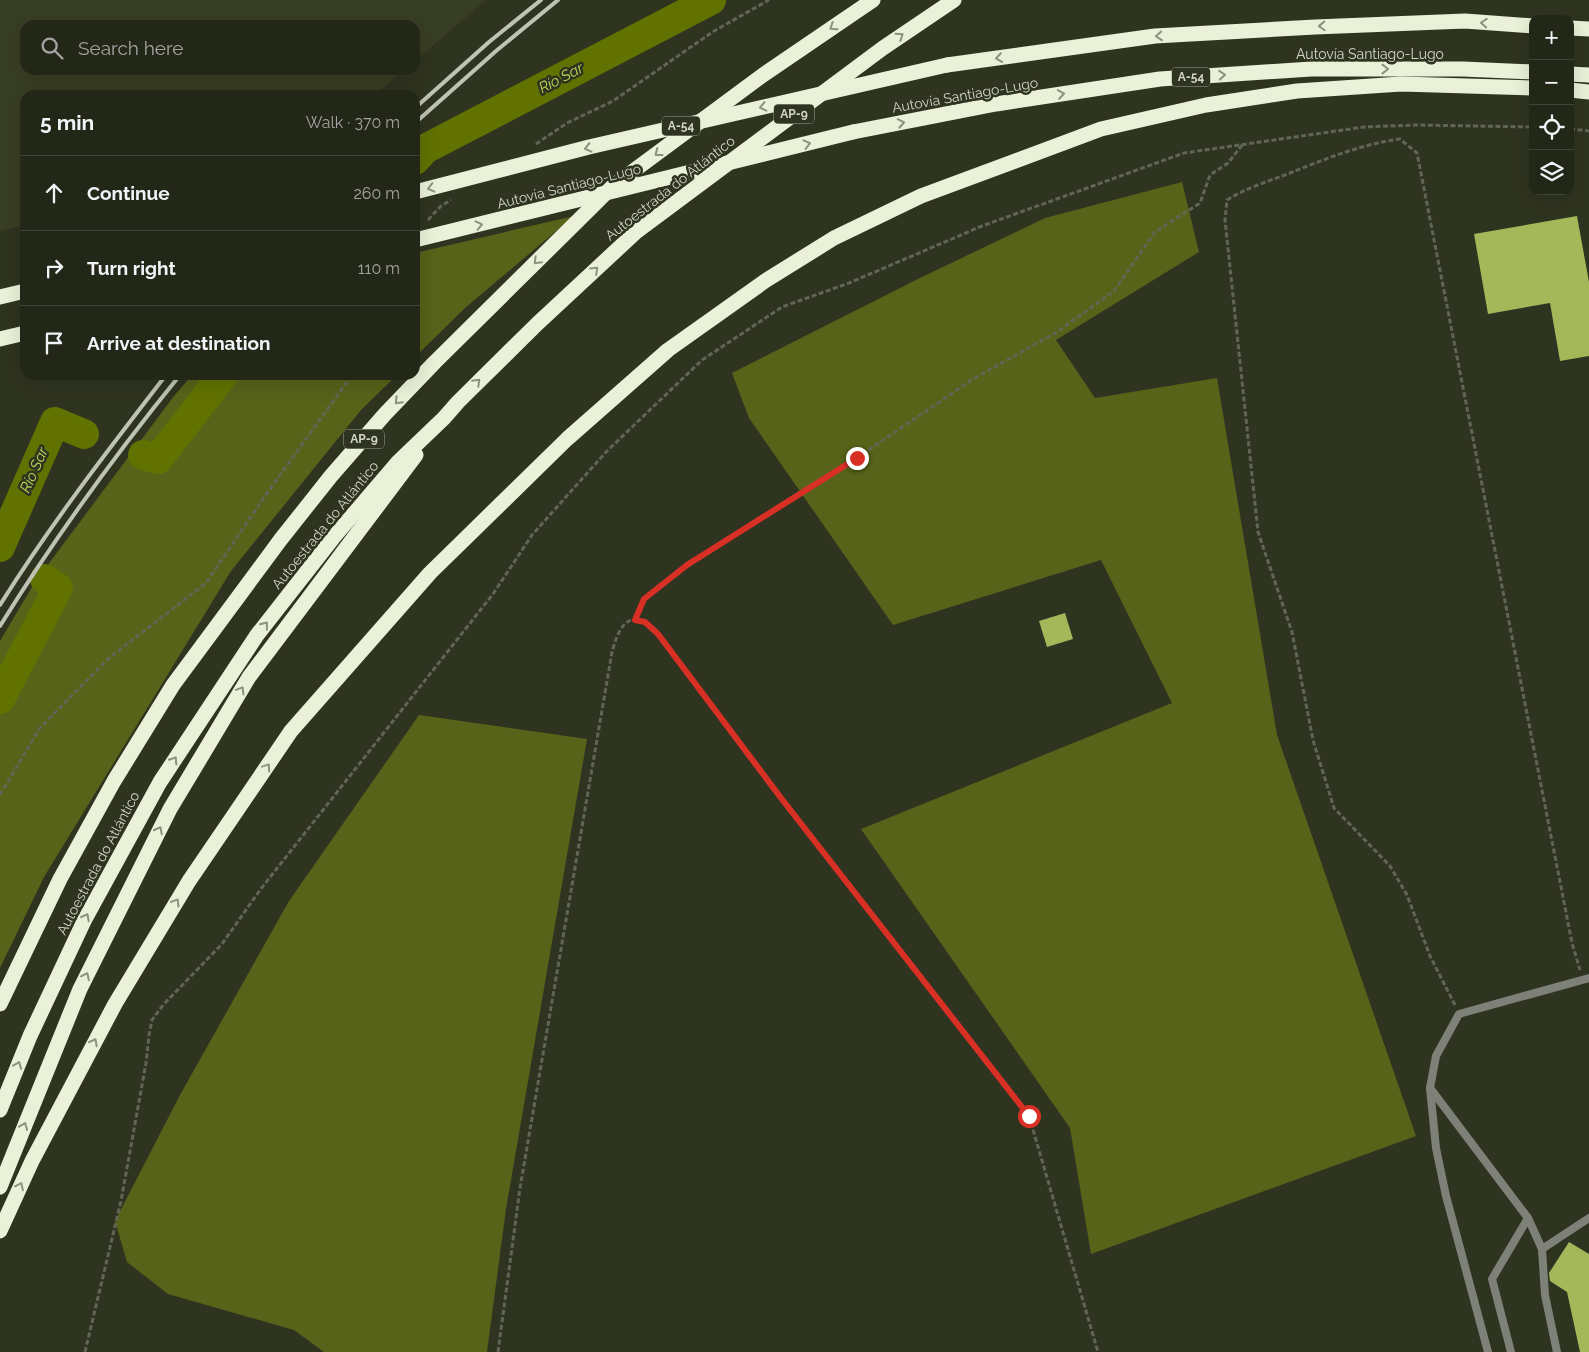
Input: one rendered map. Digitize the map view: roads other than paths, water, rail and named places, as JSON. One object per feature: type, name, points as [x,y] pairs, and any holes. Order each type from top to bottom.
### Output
[{"type":"highway","name":"Autoestrada do Atlántico","points":[[420,378],[613,186],[763,75],[873,0]]},
{"type":"highway","name":"Autoestrada do Atlántico","points":[[0,1110],[30,1036],[84,920],[160,782],[257,635],[333,538],[391,470],[537,324],[636,232],[883,48],[954,0]]},
{"type":"highway","name":"Autovía Santiago-Lugo","points":[[420,191],[589,147],[947,65],[1154,36],[1315,26],[1465,21],[1529,26]]},
{"type":"highway","points":[[1574,28],[1589,29]]},
{"type":"highway","name":"Autovía Santiago-Lugo","points":[[420,239],[854,132],[996,104],[1160,79],[1311,69],[1463,69],[1529,72]]},
{"type":"highway","points":[[1574,74],[1589,75]]},
{"type":"highway","points":[[0,1231],[32,1161],[115,1004],[189,881],[291,731],[430,573],[567,439],[668,350],[765,281],[834,238],[921,196],[1101,129],[1206,105],[1297,91],[1400,84],[1529,88]]},
{"type":"highway","points":[[1574,90],[1589,92]]},
{"type":"highway","points":[[0,297],[20,292]]},
{"type":"highway","points":[[0,339],[20,334]]},
{"type":"highway","name":"Autoestrada do Atlántico","points":[[0,1004],[60,879],[114,781],[173,685],[281,539],[385,414],[418,380]]},
{"type":"highway","points":[[0,1187],[80,989],[170,808],[249,677],[444,418]]},
{"type":"lane","points":[[1488,1352],[1446,1196],[1436,1148],[1430,1088],[1436,1056],[1459,1014],[1586,979]]},
{"type":"lane","points":[[1430,1088],[1528,1218],[1542,1249],[1545,1295],[1557,1352]]},
{"type":"lane","points":[[1511,1352],[1492,1279],[1528,1218]]},
{"type":"lane","points":[[1542,1249],[1589,1218]]},
{"type":"waterway","name":"Río Sar","points":[[420,154],[425,149],[711,0]]},
{"type":"waterway","name":"Río Sar","points":[[143,455],[158,459],[219,380]]},
{"type":"waterway","name":"Río Sar","points":[[0,547],[55,422],[84,434]]},
{"type":"waterway","name":"Río Sar","points":[[0,699],[58,588],[45,579]]},
{"type":"railway","points":[[420,104],[489,42],[541,0]]},
{"type":"railway","points":[[420,119],[496,51],[558,0]]},
{"type":"railway","points":[[0,605],[59,517],[162,380]]},
{"type":"railway","points":[[0,626],[86,498],[176,380]]}]
